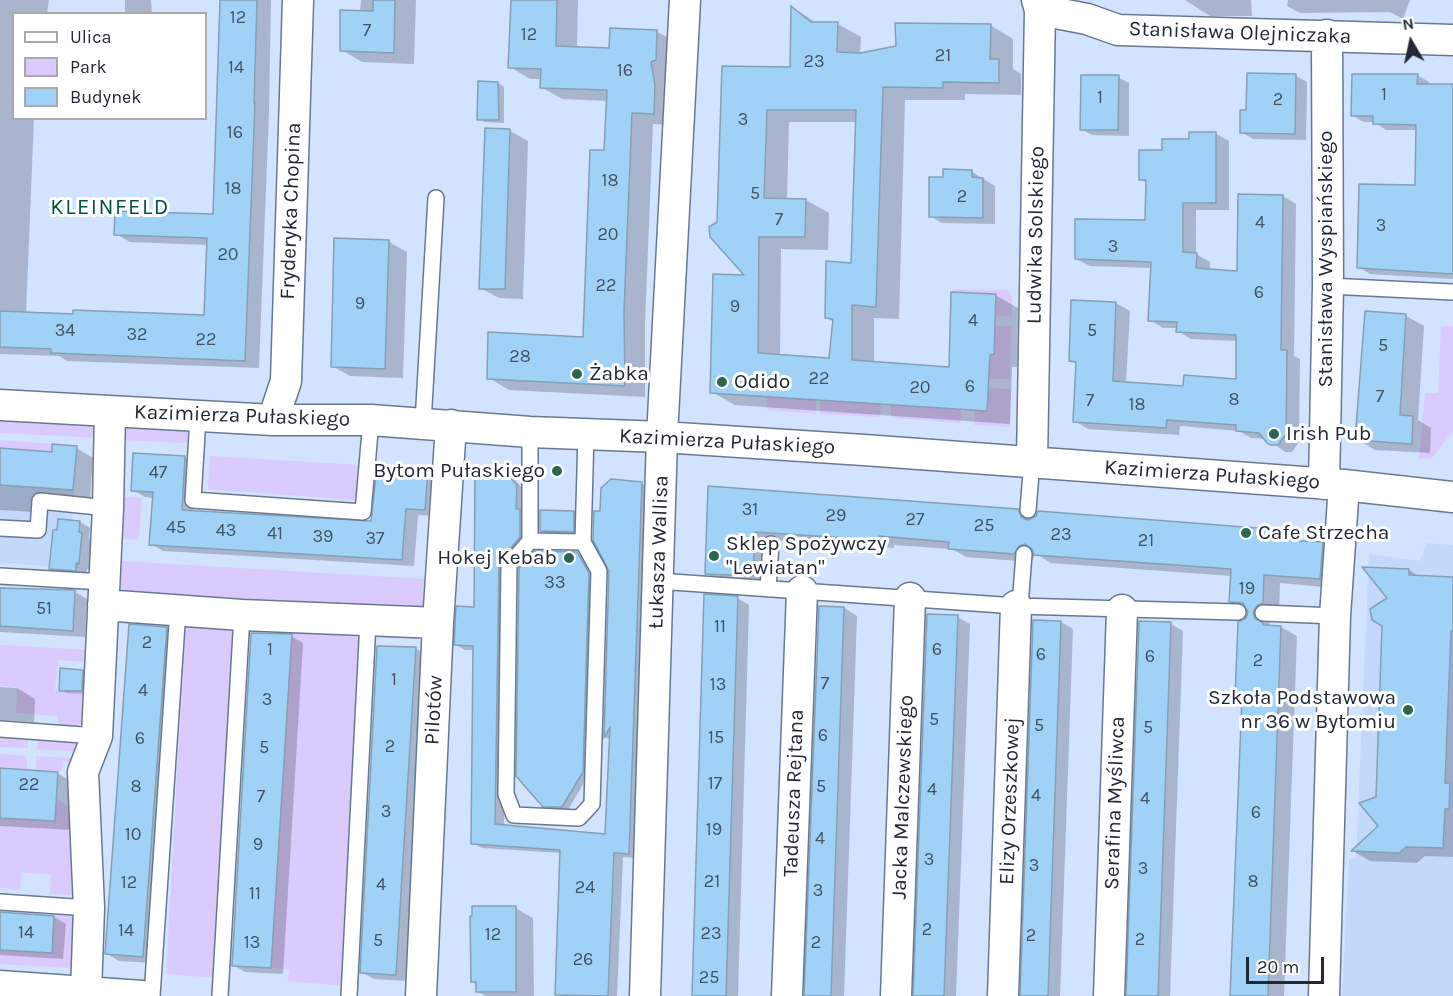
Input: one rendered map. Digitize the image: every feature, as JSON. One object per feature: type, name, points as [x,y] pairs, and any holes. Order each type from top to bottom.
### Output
[{"type":"street","name":"Fryderyka Chopina","points":[[273,420],[286,381],[298,0]]},
{"type":"street","name":"Łukasza Wallisa","points":[[645,996],[662,437],[685,0]]},
{"type":"street","name":"Stanisława Olejniczaka","points":[[1038,5],[1118,30],[1453,40]]},
{"type":"street","name":"Ludwika Solskiego","points":[[1032,461],[1038,5]]},
{"type":"street","name":"Stanisława Wyspiańskiego","points":[[1324,996],[1335,616],[1328,286],[1327,35]]},
{"type":"street","name":"Kazimierza Pułaskiego","points":[[0,405],[198,417],[371,420],[530,432],[662,437],[1032,461],[1334,485],[1453,497]]},
{"type":"street","points":[[86,993],[90,908],[83,772],[97,736],[108,508],[110,412]]},
{"type":"street","name":"Pilotów","points":[[421,996],[438,623],[437,424]]},
{"type":"street","name":"Tadeusza Rejtana","points":[[787,996],[802,591]]},
{"type":"street","points":[[103,594],[178,609],[242,615],[438,623]]},
{"type":"street","name":"Jacka Malczewskiego","points":[[896,996],[910,598]]},
{"type":"street","name":"Elizy Orzeszkowej","points":[[1003,996],[1018,606]]},
{"type":"street","name":"Serafina Myśliwca","points":[[1108,996],[1122,610]]},
{"type":"street","points":[[0,986],[142,996]]},
{"type":"lane","points":[[436,198],[437,424]]},
{"type":"lane","points":[[1328,286],[1453,292]]},
{"type":"lane","points":[[198,417],[193,500],[363,512],[371,420]]},
{"type":"lane","points":[[530,432],[530,541],[509,565],[506,794],[514,815],[579,818],[592,804],[599,571],[583,542],[586,433]]},
{"type":"lane","points":[[1028,510],[1032,461]]},
{"type":"lane","points":[[0,528],[38,530],[40,501],[108,508]]},
{"type":"lane","points":[[530,541],[583,542]]},
{"type":"lane","points":[[768,589],[771,544]]},
{"type":"lane","points":[[1018,606],[1024,554]]},
{"type":"lane","points":[[0,576],[103,594]]},
{"type":"lane","points":[[658,581],[1018,606],[1238,612]]},
{"type":"lane","points":[[152,996],[178,609]]},
{"type":"lane","points":[[1263,613],[1335,616]]},
{"type":"lane","points":[[219,996],[242,615]]},
{"type":"lane","points":[[349,996],[368,621]]},
{"type":"lane","points":[[0,729],[97,736]]},
{"type":"lane","points":[[0,902],[90,908]]},
{"type":"shaded area","points":[[52,444],[77,446],[72,520],[80,521],[79,532],[82,533],[78,568],[0,563],[0,448],[21,450],[50,469]]},
{"type":"shaded area","name":"Szkoła Podstawowa nr 36 w Bytomiu","points":[[1426,543],[1453,545],[1453,996],[1342,996],[1349,859],[1356,859],[1369,554],[1420,561]]},
{"type":"green space","points":[[954,289],[1007,290],[1012,296],[1012,317],[995,315],[996,294],[951,292]]},
{"type":"green space","points":[[995,326],[1011,326],[1010,379],[988,379],[990,355],[994,354]]},
{"type":"green space","points":[[1441,326],[1453,326],[1453,431],[1432,458],[1419,459],[1425,393],[1438,393]]},
{"type":"green space","points":[[988,388],[1011,389],[1010,427],[974,425],[975,411],[987,411]]},
{"type":"green space","points":[[767,396],[816,400],[816,414],[768,410]]},
{"type":"green space","points":[[820,400],[881,405],[880,417],[820,414]]},
{"type":"green space","points":[[891,405],[962,410],[960,423],[891,418]]},
{"type":"green space","points":[[0,417],[93,421],[103,438],[0,433]]},
{"type":"green space","points":[[122,424],[188,427],[187,443],[121,440]]},
{"type":"green space","points":[[0,440],[52,444],[50,470],[21,450],[0,448]]},
{"type":"green space","points":[[210,456],[360,465],[356,500],[208,489]]},
{"type":"green space","points":[[120,490],[125,491],[125,497],[142,498],[139,540],[121,539]]},
{"type":"green space","points":[[121,561],[424,579],[423,607],[415,613],[126,593],[120,585]]},
{"type":"green space","points":[[191,620],[236,629],[216,978],[166,974],[185,630]]},
{"type":"green space","points":[[292,626],[355,630],[361,643],[344,986],[287,981],[290,969],[271,968]]},
{"type":"green space","points":[[0,645],[90,650],[88,662],[58,660],[55,691],[88,694],[84,721],[72,728],[60,727],[57,716],[16,713],[17,687],[0,686]]},
{"type":"green space","points":[[0,737],[28,738],[28,748],[0,747]]},
{"type":"green space","points":[[38,738],[71,740],[83,752],[37,749]]},
{"type":"green space","points":[[0,754],[27,756],[27,769],[0,768]]},
{"type":"green space","points":[[36,756],[83,759],[83,772],[63,760],[62,771],[36,770]]},
{"type":"green space","points":[[56,798],[81,816],[76,895],[50,894],[51,875],[22,872],[20,890],[0,888],[0,818]]},
{"type":"green space","points":[[54,916],[73,917],[73,963],[69,968],[0,964],[0,950],[51,953]]},
{"type":"building","points":[[220,0],[257,0],[245,361],[51,353],[51,349],[0,347],[0,311],[73,314],[73,310],[204,315],[207,238],[114,235],[115,211],[213,214]]},
{"type":"building","points":[[373,0],[395,0],[394,53],[340,51],[340,10],[373,11]]},
{"type":"building","points":[[511,0],[557,0],[556,46],[609,48],[610,28],[657,30],[656,60],[651,62],[655,85],[654,114],[632,113],[624,311],[625,386],[487,379],[488,332],[583,337],[590,150],[604,150],[607,90],[540,88],[541,69],[508,68]]},
{"type":"building","points":[[791,6],[811,22],[838,22],[837,52],[860,53],[896,46],[895,23],[991,24],[990,59],[999,59],[999,83],[943,82],[943,88],[883,87],[876,307],[852,305],[852,360],[949,367],[951,292],[996,294],[994,354],[990,355],[987,411],[710,393],[713,274],[744,275],[710,237],[709,227],[717,222],[722,66],[790,67]],"holes":[[[767,110],[856,110],[851,263],[826,261],[825,318],[833,319],[829,358],[758,353],[759,237],[805,237],[806,199],[764,198]]]},
{"type":"building","points":[[1247,73],[1296,74],[1295,134],[1240,133],[1240,110],[1246,110]]},
{"type":"building","points":[[1352,74],[1418,74],[1417,84],[1453,84],[1453,274],[1357,268],[1359,184],[1415,185],[1416,125],[1373,124],[1373,116],[1351,116]]},
{"type":"building","points":[[1081,75],[1119,75],[1118,130],[1080,130]]},
{"type":"building","points":[[478,81],[498,82],[499,120],[477,120]]},
{"type":"building","points":[[485,128],[510,129],[505,289],[479,289]]},
{"type":"building","points":[[1189,132],[1216,132],[1216,203],[1183,203],[1183,252],[1197,253],[1196,268],[1237,271],[1238,194],[1283,195],[1281,350],[1287,350],[1286,434],[1278,445],[1270,445],[1259,433],[1236,431],[1236,425],[1167,420],[1166,428],[1073,422],[1076,362],[1069,361],[1071,300],[1116,302],[1113,381],[1183,386],[1184,375],[1236,379],[1236,335],[1176,332],[1177,322],[1148,321],[1151,262],[1075,259],[1075,219],[1145,220],[1146,180],[1139,180],[1139,150],[1162,150],[1162,139],[1189,139]]},
{"type":"building","points":[[943,169],[972,170],[972,177],[983,178],[983,218],[929,217],[929,177],[943,177]]},
{"type":"building","points":[[334,238],[389,240],[385,369],[331,367]]},
{"type":"building","points":[[1365,311],[1406,314],[1400,415],[1413,416],[1412,444],[1355,440]]},
{"type":"building","points":[[52,444],[77,446],[73,490],[0,485],[0,448],[52,452]]},
{"type":"building","points":[[133,453],[185,456],[182,510],[371,521],[377,467],[428,470],[425,510],[406,509],[402,560],[149,545],[153,492],[131,491]]},
{"type":"building","points":[[475,472],[506,473],[517,485],[516,509],[520,509],[520,537],[499,565],[495,824],[605,834],[610,727],[604,738],[609,571],[593,540],[594,511],[600,511],[601,488],[611,479],[642,482],[629,854],[614,853],[608,996],[555,995],[560,850],[471,844],[473,646],[454,645],[456,606],[474,607]]},
{"type":"building","points":[[708,486],[1018,509],[1022,518],[1028,520],[1036,516],[1038,511],[1283,530],[1283,540],[1323,542],[1320,579],[1264,575],[1263,603],[1258,605],[1253,612],[1255,618],[1263,625],[1281,626],[1268,996],[1230,996],[1242,697],[1235,697],[1238,622],[1246,618],[1248,612],[1243,603],[1229,602],[1231,569],[1034,555],[1032,549],[1025,544],[1019,546],[1014,554],[948,549],[949,542],[879,536],[878,540],[755,532],[753,576],[705,574]]},
{"type":"building","points":[[540,510],[574,511],[574,532],[540,531]]},
{"type":"building","points":[[58,519],[80,521],[79,532],[82,533],[79,564],[76,563],[76,571],[49,569],[53,530],[57,530]]},
{"type":"building","points":[[534,551],[577,552],[589,573],[583,772],[562,807],[543,807],[516,776],[519,569]]},
{"type":"building","points":[[1362,567],[1409,569],[1409,575],[1453,577],[1453,631],[1451,631],[1445,783],[1450,783],[1449,809],[1445,809],[1443,848],[1406,847],[1399,853],[1351,851],[1378,826],[1359,803],[1376,797],[1382,626],[1372,620],[1370,609],[1387,598]]},
{"type":"building","points":[[0,588],[75,590],[73,631],[0,626]]},
{"type":"building","points":[[704,594],[738,596],[726,996],[692,996]]},
{"type":"building","points":[[819,606],[844,607],[831,996],[804,996]]},
{"type":"building","points":[[927,614],[958,615],[944,996],[913,996]]},
{"type":"building","points":[[1033,620],[1061,621],[1048,996],[1020,996]]},
{"type":"building","points":[[1139,621],[1171,622],[1158,996],[1126,996]]},
{"type":"building","points":[[129,624],[167,627],[143,957],[105,954]]},
{"type":"building","points":[[251,633],[292,634],[271,968],[232,966]]},
{"type":"building","points":[[377,646],[416,647],[396,975],[360,973]]},
{"type":"building","points":[[60,668],[83,670],[82,691],[59,691]]},
{"type":"building","points":[[0,768],[58,772],[55,821],[0,818]]},
{"type":"building","points":[[472,906],[516,906],[516,992],[476,992],[476,982],[471,982],[470,916],[472,916]]},
{"type":"building","points":[[0,912],[54,916],[52,953],[0,950]]},
{"type":"place","name":"Żabka","points":[[577,374]]},
{"type":"place","name":"Odido","points":[[722,382]]},
{"type":"place","name":"Irish Pub","points":[[1274,434]]},
{"type":"place","name":"Bytom Pułaskiego","points":[[557,471]]},
{"type":"place","name":"Cafe Strzecha","points":[[1246,533]]},
{"type":"place","name":"Sklep Spożywczy \"Lewiatan\"","points":[[714,556]]},
{"type":"place","name":"Hokej Kebab","points":[[569,558]]},
{"type":"place","name":"Szkoła Podstawowa nr 36 w Bytomiu","points":[[1408,710]]},
{"type":"district","name":"KLEINFELD","points":[[110,208]]}]
